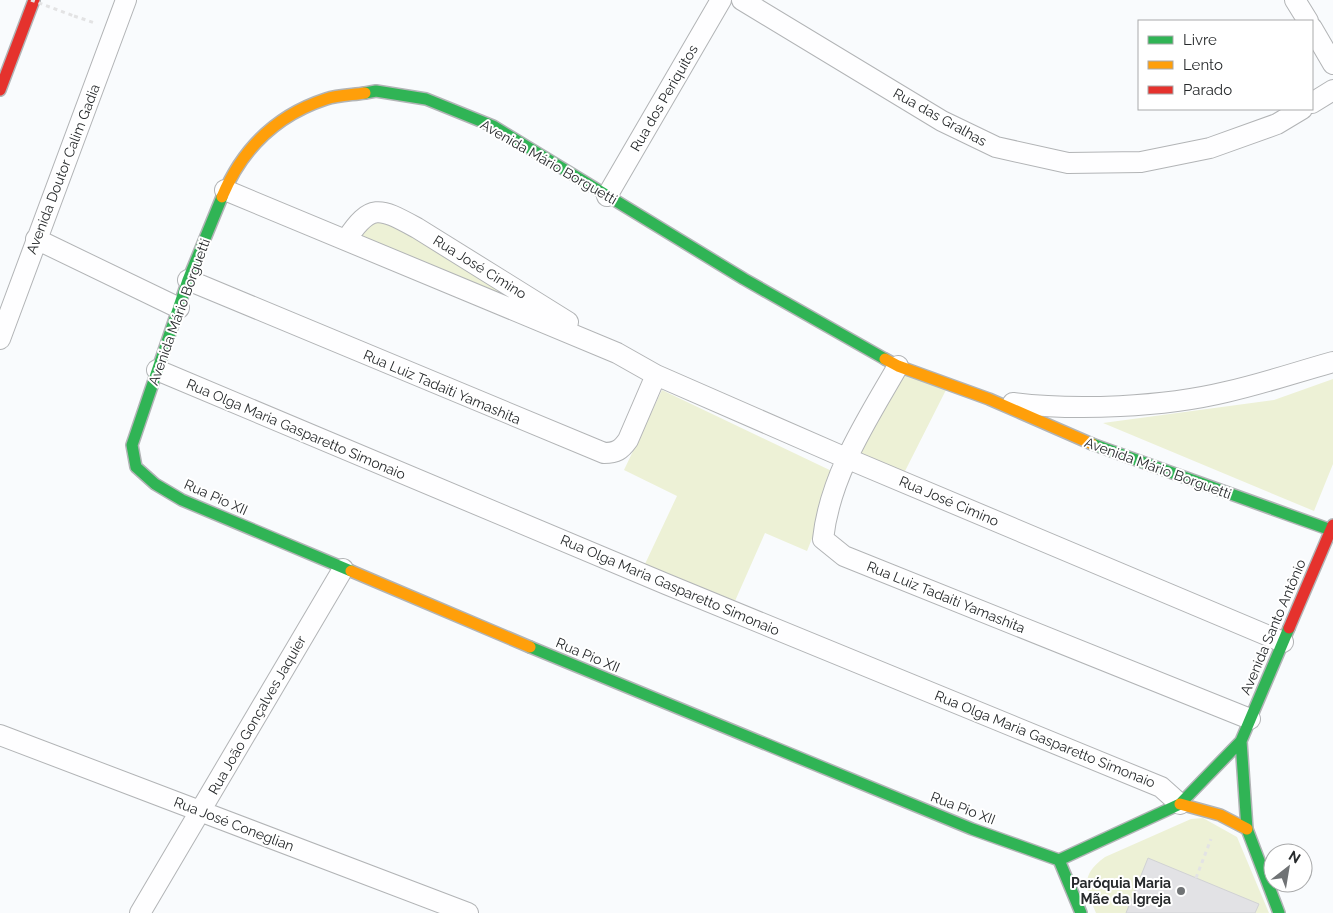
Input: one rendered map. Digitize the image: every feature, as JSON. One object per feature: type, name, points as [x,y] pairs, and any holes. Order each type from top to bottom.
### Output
[{"type":"main road","points":[[0,90],[32,0]]},
{"type":"main road","name":"Avenida Mário Borguetti","points":[[132,445],[188,280],[225,190],[250,148],[283,118],[326,99],[376,91],[426,99],[493,126],[810,317],[898,366],[989,399],[1126,457],[1332,528]]},
{"type":"main road","name":"Rua Pio XII","points":[[132,445],[136,467],[155,484],[182,500],[343,569],[963,825],[1059,860]]},
{"type":"main road","name":"Avenida Santo Antônio","points":[[1059,860],[1180,804],[1241,741],[1332,528]]},
{"type":"main road","name":"Avenida Santo Antônio","points":[[1241,741],[1247,829],[1279,913]]},
{"type":"main road","points":[[1180,804],[1220,815],[1247,829]]},
{"type":"main road","points":[[1059,860],[1081,913]]},
{"type":"street","name":"Avenida Doutor Calim Gadia","points":[[0,339],[126,0]]},
{"type":"street","name":"Rua dos Periquitos","points":[[607,196],[722,0]]},
{"type":"street","name":"Rua das Gralhas","points":[[742,0],[942,121],[996,148],[1068,163],[1141,162],[1210,148],[1276,124],[1300,110]]},
{"type":"street","points":[[1295,0],[1307,20]]},
{"type":"street","points":[[1313,30],[1333,64]]},
{"type":"street","points":[[1313,102],[1333,90]]},
{"type":"street","name":"Rua José Cimino","points":[[225,190],[617,353]]},
{"type":"street","name":"Rua José Cimino","points":[[346,240],[368,214],[381,211],[394,216],[425,233],[617,353],[656,375],[846,458],[1283,642]]},
{"type":"street","points":[[36,239],[179,308]]},
{"type":"street","name":"Rua Luiz Tadaiti Yamashita","points":[[188,280],[604,453],[614,453],[622,449],[628,440],[656,375]]},
{"type":"street","name":"Avenida Mário Borguetti","points":[[989,399],[1046,407],[1140,405],[1224,392],[1333,362]]},
{"type":"street","name":"Rua Luiz Tadaiti Yamashita","points":[[898,366],[846,458],[825,520],[823,539],[844,556],[1250,720]]},
{"type":"street","name":"Rua Olga Maria Gasparetto Simonaio","points":[[157,370],[666,584],[1161,786],[1180,804]]},
{"type":"street","name":"Rua João Gonçalves Jaquier","points":[[140,913],[343,569]]},
{"type":"street","name":"Rua José Coneglian","points":[[0,736],[468,913]]},
{"type":"path","points":[[32,0],[74,16]]},
{"type":"path","points":[[1196,878],[1220,815]]},
{"type":"green space","points":[[381,211],[571,324],[350,234]]},
{"type":"green space","points":[[898,366],[949,384],[900,481],[846,458]]},
{"type":"green space","points":[[1333,379],[1333,464],[1314,511],[1103,423],[1274,400]]},
{"type":"green space","points":[[662,390],[838,474],[807,551],[765,533],[735,601],[645,564],[677,496],[624,470]]},
{"type":"green space","points":[[1203,818],[1237,837],[1269,913],[1096,913],[1089,896],[1087,882],[1088,876],[1097,864],[1105,857],[1191,819]]},
{"type":"building","name":"Paróquia Maria Mãe da Igreja","points":[[1148,858],[1259,904],[1255,913],[1126,913]]},
{"type":"traffic: fast","points":[[365,93],[376,91],[426,99],[493,126],[744,279],[885,359]]},
{"type":"traffic: fast","points":[[222,197],[188,280],[132,445],[136,467],[155,484],[182,500],[351,571]]},
{"type":"traffic: fast","points":[[1092,444],[1331,530]]},
{"type":"traffic: fast","points":[[1081,913],[1059,860],[1180,804],[1241,741],[1289,628]]},
{"type":"traffic: fast","points":[[530,647],[972,829],[1059,860]]},
{"type":"traffic: fast","points":[[1241,741],[1247,829],[1279,913]]},
{"type":"traffic: slow","points":[[222,197],[230,180],[251,149],[277,124],[292,114],[326,99],[365,93]]},
{"type":"traffic: slow","points":[[885,359],[898,366],[989,399],[1092,444]]},
{"type":"traffic: slow","points":[[351,571],[530,647]]},
{"type":"traffic: slow","points":[[1180,804],[1220,815],[1247,829]]},
{"type":"traffic: jam","points":[[0,90],[34,0]]},
{"type":"traffic: jam","points":[[1289,628],[1333,525]]},
{"type":"place","name":"Paróquia Maria Mãe da Igreja","points":[[1181,891]]}]
